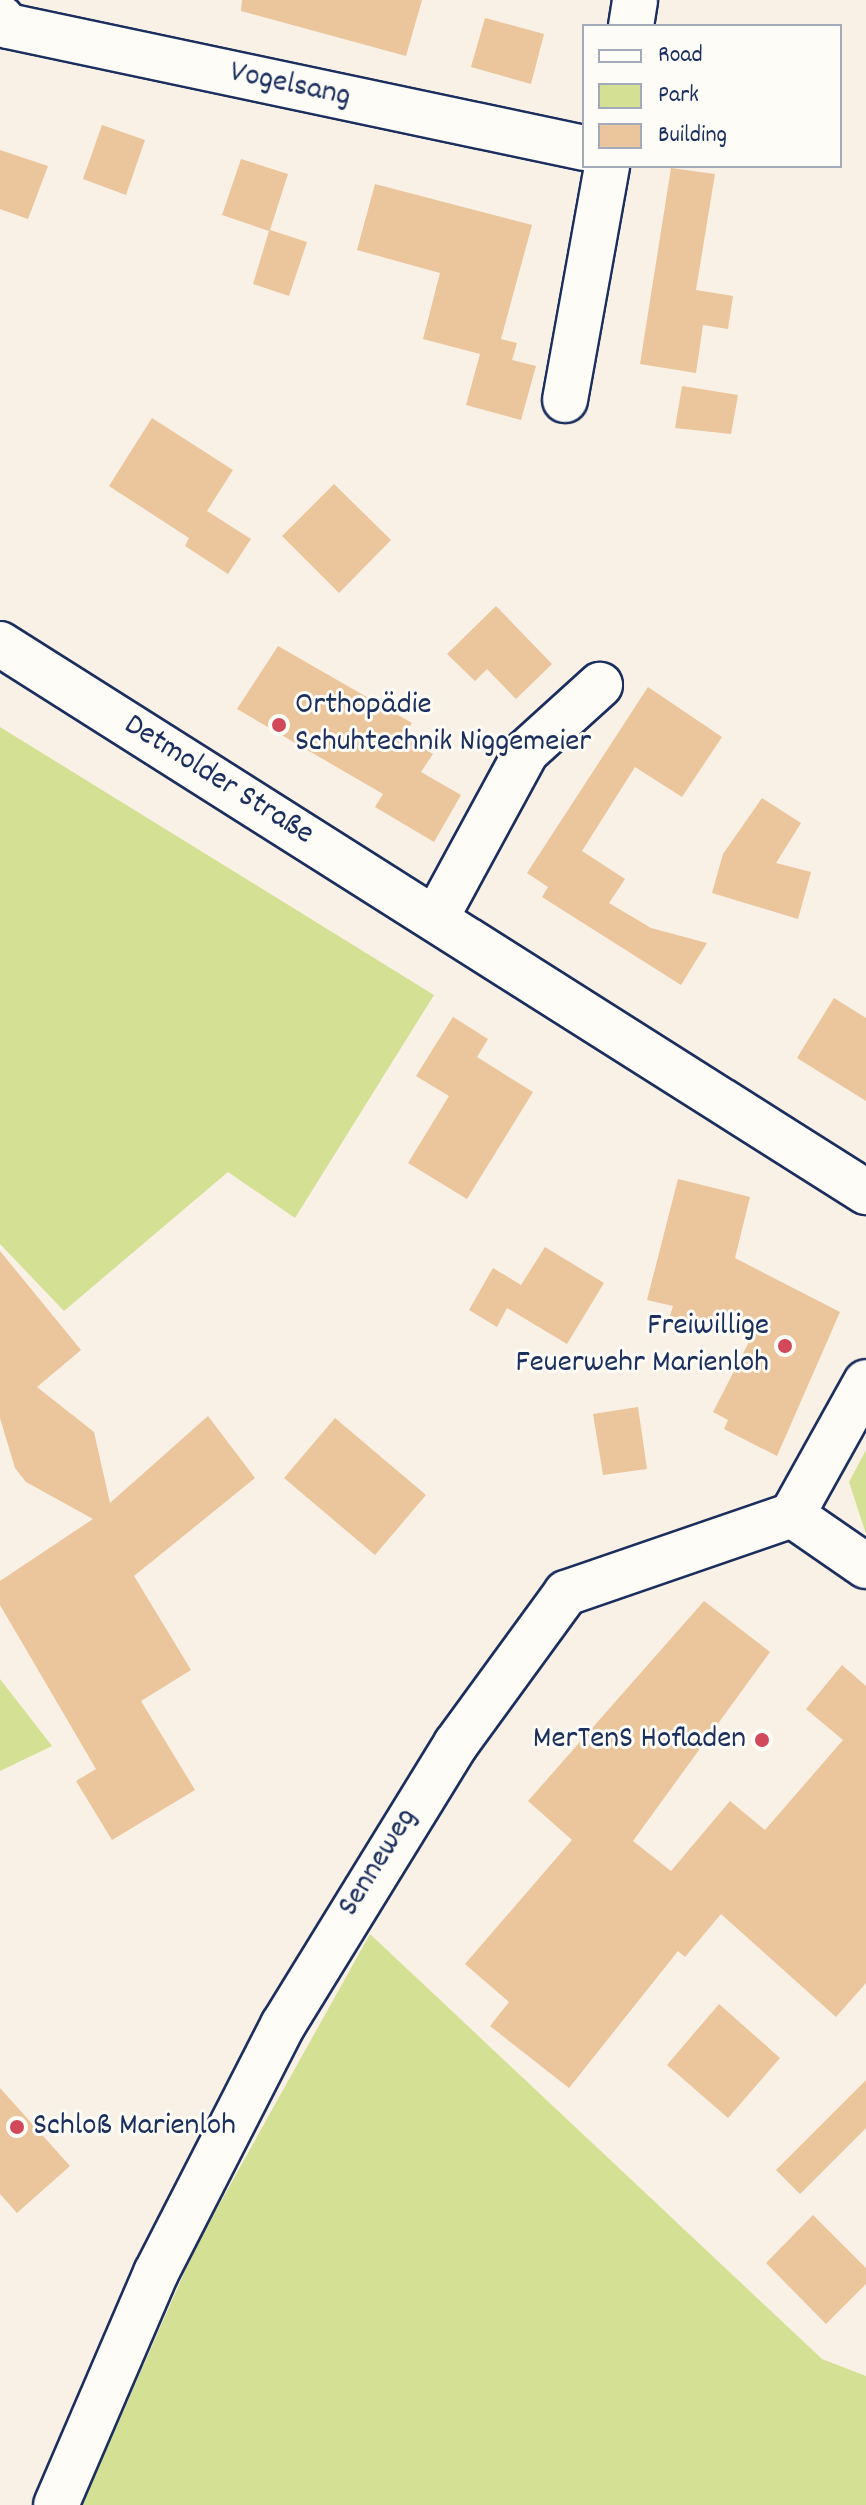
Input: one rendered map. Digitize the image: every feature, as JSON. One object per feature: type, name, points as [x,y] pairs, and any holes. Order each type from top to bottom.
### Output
[{"type":"street","points":[[631,24],[635,0]]},
{"type":"street","name":"Vogelsang","points":[[0,17],[8,26],[582,148]]},
{"type":"street","points":[[565,400],[607,168]]},
{"type":"street","name":"Detmolder Straße","points":[[0,644],[866,1192]]},
{"type":"street","points":[[436,918],[526,752],[600,685]]},
{"type":"street","points":[[866,1382],[792,1515],[866,1566]]},
{"type":"street","name":"Senneweg","points":[[56,2505],[156,2273],[297,2000],[456,1744],[566,1593],[792,1515]]},
{"type":"green space","points":[[0,727],[434,995],[295,1218],[228,1172],[64,1311],[0,1244]]},
{"type":"green space","points":[[866,1450],[866,1534],[849,1482]]},
{"type":"green space","points":[[0,1679],[52,1746],[0,1771]]},
{"type":"green space","points":[[370,1934],[822,2359],[866,2376],[866,2505],[82,2505],[196,2246]]},
{"type":"building","points":[[242,0],[422,0],[406,56],[241,11]]},
{"type":"building","points":[[485,18],[544,34],[531,84],[471,67]]},
{"type":"building","points":[[102,125],[145,140],[126,195],[83,179]]},
{"type":"building","points":[[0,150],[48,166],[28,219],[0,209]]},
{"type":"building","points":[[241,159],[288,174],[270,230],[307,242],[289,296],[253,284],[269,231],[222,215]]},
{"type":"building","points":[[671,168],[715,174],[696,290],[733,296],[728,329],[703,325],[696,373],[640,364]]},
{"type":"building","points":[[375,184],[532,225],[501,339],[517,343],[512,360],[536,366],[521,420],[466,405],[480,354],[423,339],[440,273],[357,250]]},
{"type":"building","points":[[682,386],[738,395],[731,434],[675,428]]},
{"type":"building","points":[[152,418],[233,470],[207,511],[251,539],[228,574],[185,546],[189,538],[109,486]]},
{"type":"building","points":[[334,484],[391,540],[339,593],[282,536]]},
{"type":"building","points":[[496,606],[552,664],[516,699],[487,669],[475,681],[447,654]]},
{"type":"building","points":[[278,646],[412,723],[402,736],[433,754],[421,772],[461,795],[434,842],[375,807],[383,794],[237,709]]},
{"type":"building","points":[[648,687],[722,737],[682,797],[635,767],[582,851],[625,879],[609,903],[651,928],[707,943],[681,985],[542,897],[548,887],[527,873]]},
{"type":"building","points":[[762,798],[801,823],[776,863],[811,872],[798,919],[712,893],[723,854]]},
{"type":"building","points":[[834,998],[866,1018],[866,1101],[797,1058]]},
{"type":"building","points":[[453,1017],[488,1039],[477,1057],[533,1092],[467,1199],[408,1163],[449,1096],[416,1076]]},
{"type":"building","points":[[678,1179],[750,1197],[735,1258],[840,1312],[777,1456],[724,1429],[728,1420],[713,1412],[752,1336],[670,1316],[673,1306],[647,1300]]},
{"type":"building","points":[[545,1247],[604,1283],[567,1344],[507,1308],[497,1327],[469,1310],[493,1268],[521,1285],[516,1293]]},
{"type":"building","points":[[0,1251],[81,1350],[37,1387],[94,1432],[110,1503],[208,1416],[255,1478],[134,1576],[191,1670],[141,1701],[195,1790],[112,1840],[76,1781],[96,1769],[0,1605],[0,1581],[93,1519],[26,1482],[15,1468],[0,1418]]},
{"type":"building","points":[[638,1407],[647,1469],[603,1475],[593,1414]]},
{"type":"building","points":[[335,1418],[426,1495],[375,1555],[284,1478]]},
{"type":"building","points":[[704,1601],[770,1652],[633,1841],[671,1871],[730,1801],[765,1830],[843,1740],[806,1709],[842,1665],[866,1686],[866,1983],[836,2017],[721,1914],[685,1957],[678,1951],[569,2088],[490,2026],[509,2002],[465,1964],[572,1840],[528,1801]]},
{"type":"building","points":[[719,2004],[780,2058],[728,2118],[667,2065]]},
{"type":"building","points":[[866,2080],[866,2128],[800,2194],[776,2170]]},
{"type":"building","name":"Schloß Marienloh","points":[[0,2088],[70,2166],[17,2213],[0,2194]]},
{"type":"building","points":[[813,2215],[866,2268],[866,2284],[826,2324],[766,2263]]},
{"type":"place","name":"Orthopädie Schuhtechnik Niggemeier","points":[[279,725]]},
{"type":"place","name":"Freiwillige Feuerwehr Marienloh","points":[[785,1346]]},
{"type":"place","name":"MerTenS Hofladen","points":[[762,1740]]},
{"type":"place","name":"Schloß Marienloh","points":[[17,2127]]}]
